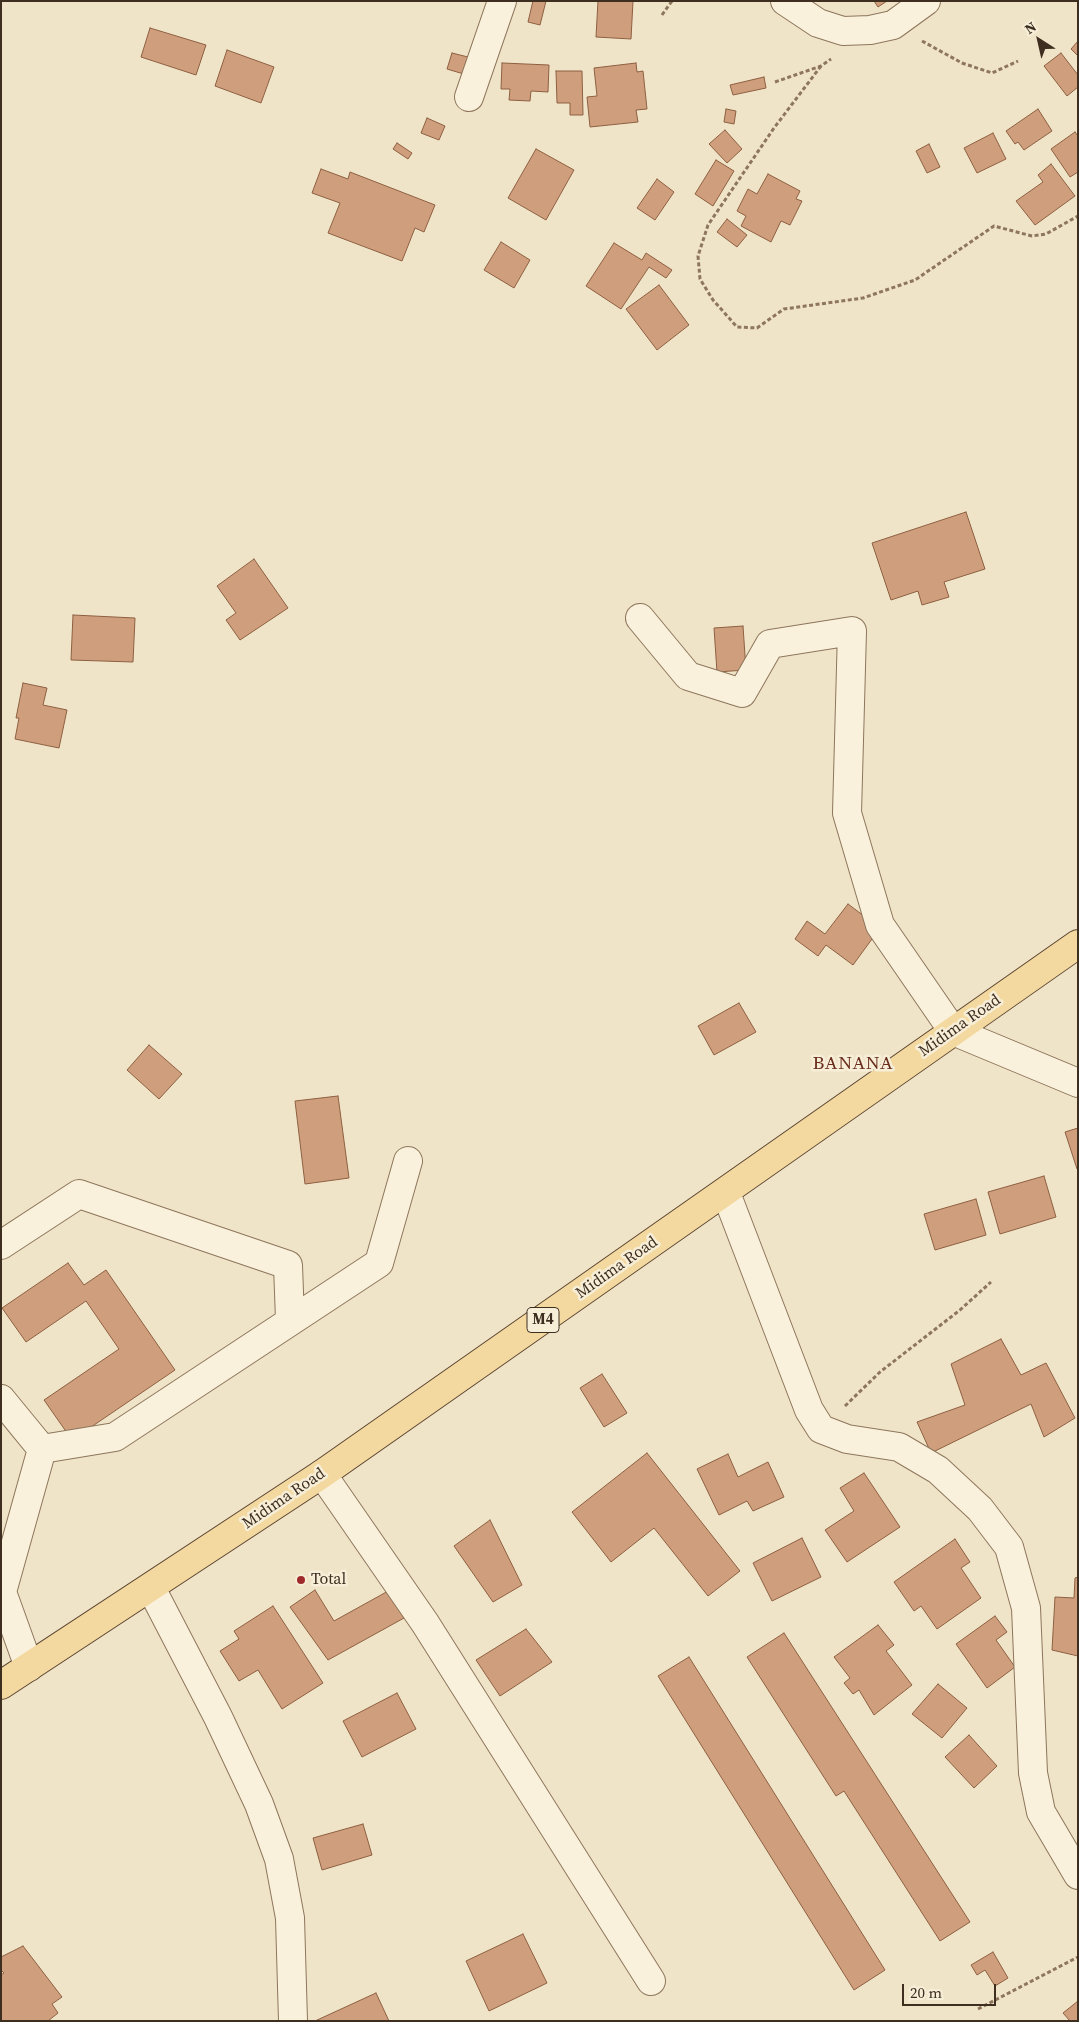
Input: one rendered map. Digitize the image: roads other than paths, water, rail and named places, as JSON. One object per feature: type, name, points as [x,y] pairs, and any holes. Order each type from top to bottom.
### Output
[{"type":"main road","name":"Midima Road","points":[[1,1685],[322,1474],[1078,944]]},
{"type":"street","points":[[469,97],[502,1]]},
{"type":"street","points":[[785,1],[818,23],[843,30],[882,28],[926,1]]},
{"type":"street","points":[[640,618],[688,676],[742,693],[770,644],[852,630],[847,813],[880,925],[953,1031],[1078,1083]]},
{"type":"street","points":[[42,1449],[115,1437],[379,1263],[408,1161]]},
{"type":"street","points":[[726,1192],[809,1410],[821,1429],[847,1439],[899,1447],[938,1470],[980,1509],[1009,1547],[1026,1608],[1033,1773],[1041,1812],[1078,1875]]},
{"type":"street","points":[[1,1245],[79,1194],[288,1265],[290,1320]]},
{"type":"street","points":[[1,1399],[42,1449]]},
{"type":"street","points":[[29,1667],[2,1592],[42,1449]]},
{"type":"street","points":[[322,1474],[425,1623],[650,1981]]},
{"type":"street","points":[[151,1588],[259,1804],[279,1859],[290,1918],[293,2021]]},
{"type":"place","name":"Total","points":[[301,1580]]},
{"type":"district","name":"BANANA","points":[[853,1064]]}]
